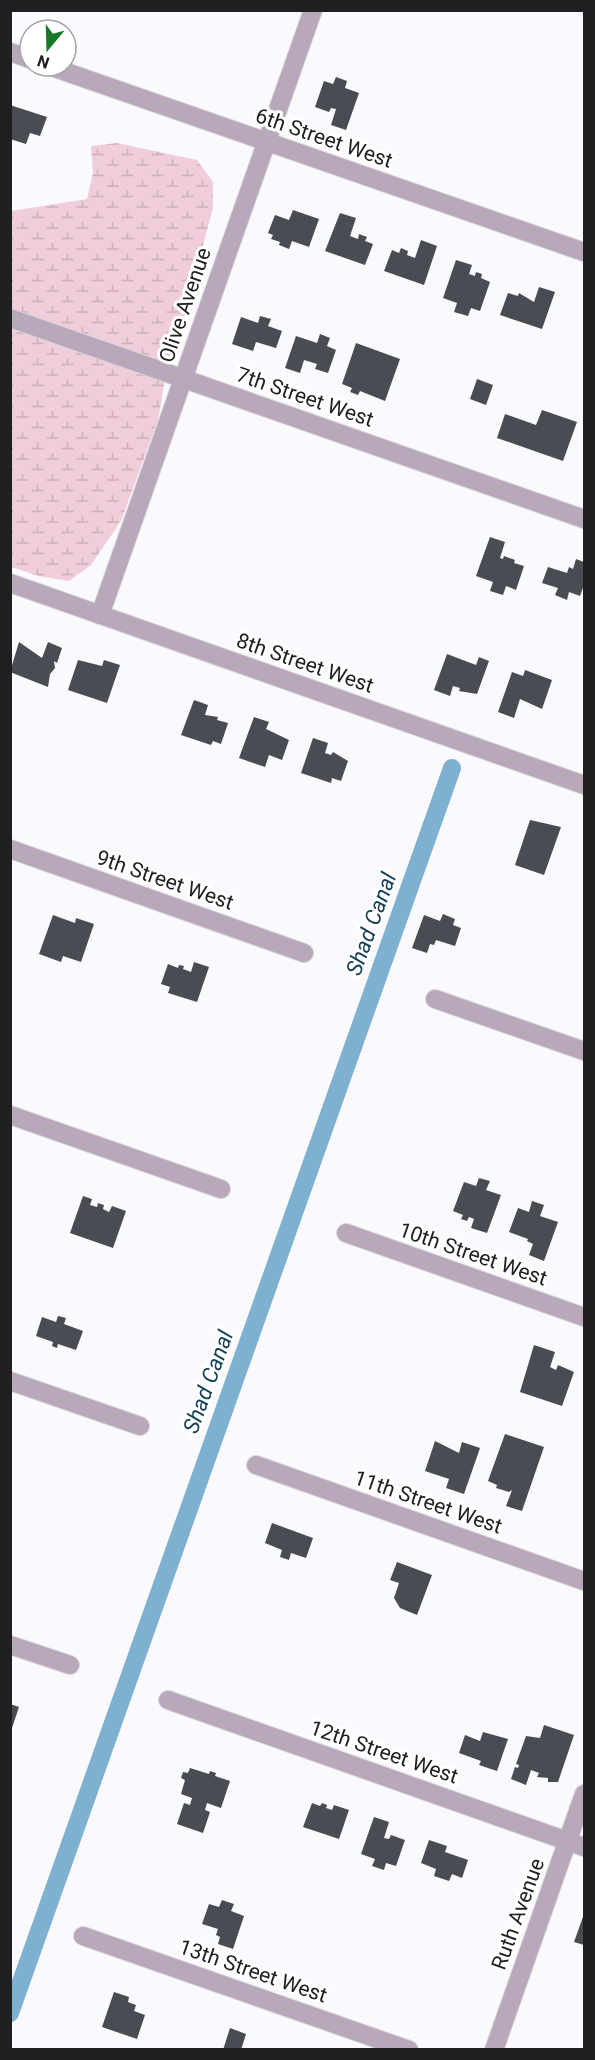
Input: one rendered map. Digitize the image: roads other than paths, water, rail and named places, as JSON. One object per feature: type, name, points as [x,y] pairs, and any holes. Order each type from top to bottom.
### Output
[{"type":"street","name":"Olive Avenue","points":[[100,615],[313,10]]},
{"type":"street","name":"6th Street West","points":[[78,76],[585,252]]},
{"type":"street","name":"7th Street West","points":[[10,318],[585,519]]},
{"type":"street","name":"8th Street West","points":[[10,583],[585,785]]},
{"type":"street","name":"9th Street West","points":[[10,849],[304,953]]},
{"type":"street","points":[[435,999],[585,1051]]},
{"type":"street","points":[[10,1115],[221,1189]]},
{"type":"street","name":"10th Street West","points":[[346,1233],[585,1317]]},
{"type":"street","points":[[10,1381],[140,1426]]},
{"type":"street","name":"11th Street West","points":[[256,1465],[585,1581]]},
{"type":"street","points":[[10,1645],[70,1665]]},
{"type":"street","name":"12th Street West","points":[[168,1700],[576,1844]]},
{"type":"street","name":"Ruth Avenue","points":[[494,2049],[576,1844],[585,1794]]},
{"type":"street","name":"13th Street West","points":[[83,1936],[409,2049]]},
{"type":"waterway","name":"Shad Canal","points":[[10,2013],[452,768]]}]
